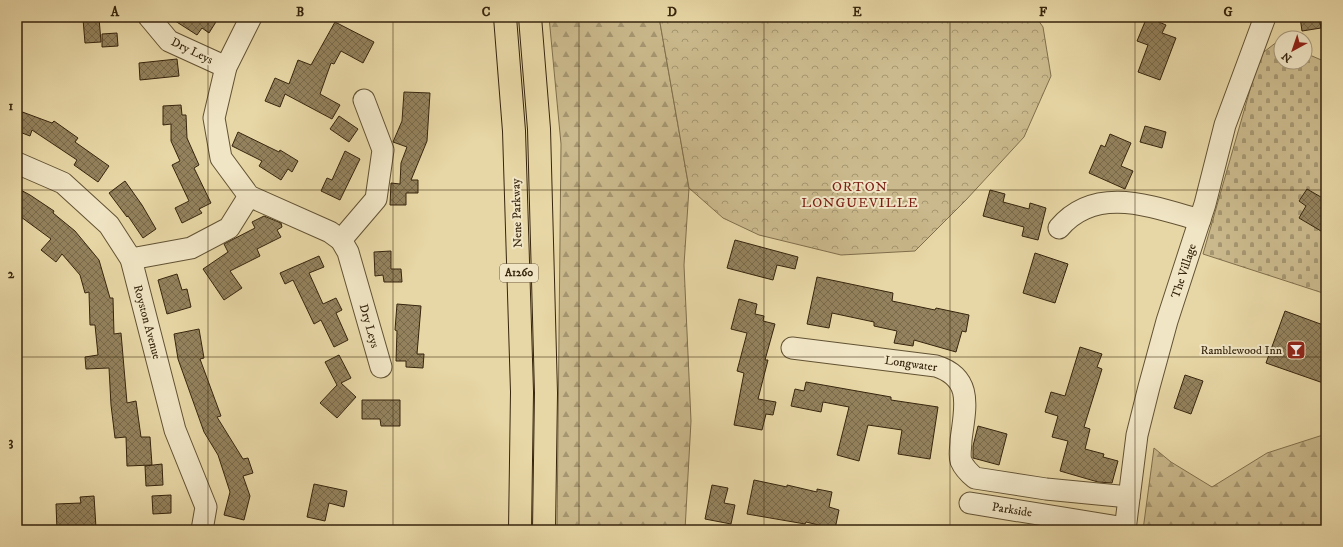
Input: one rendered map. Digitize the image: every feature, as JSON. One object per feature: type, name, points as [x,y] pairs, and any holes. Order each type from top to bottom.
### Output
[{"type":"highway","name":"Nene Parkway","points":[[505,17],[514,131],[519,273],[522,392],[520,530]]},
{"type":"highway","name":"Nene Parkway","points":[[530,17],[539,144],[546,393],[544,530]]},
{"type":"street","name":"Dry Leys","points":[[149,17],[169,41],[226,67],[214,118],[221,158],[249,196],[330,232],[341,240],[348,252],[382,367]]},
{"type":"street","points":[[226,67],[251,17]]},
{"type":"street","name":"The Village","points":[[1125,529],[1137,436],[1167,321],[1200,220],[1225,125],[1265,17]]},
{"type":"street","points":[[341,240],[376,199],[383,150],[364,100]]},
{"type":"street","name":"Royston Avenue","points":[[17,163],[62,183],[109,225],[131,259],[175,430],[206,507],[202,530]]},
{"type":"street","points":[[131,259],[191,248],[229,228],[249,196]]},
{"type":"street","points":[[1059,228],[1068,218],[1101,202],[1138,203],[1200,220]]},
{"type":"street","name":"Longwater","points":[[792,348],[936,366],[949,370],[958,379],[964,389],[966,403],[960,451],[961,461],[968,472],[975,478],[1046,489],[1128,497]]},
{"type":"street","name":"Parkside","points":[[970,503],[1125,529]]},
{"type":"green space","points":[[549,17],[659,17],[689,188],[684,265],[691,421],[685,530],[557,530],[561,144]]},
{"type":"green space","points":[[659,17],[1036,17],[1043,27],[1051,76],[1024,137],[966,200],[915,251],[841,255],[759,235],[723,218],[689,188]]},
{"type":"green space","points":[[1273,45],[1273,70],[1313,70],[1313,56],[1326,62],[1326,294],[1203,254],[1260,55]]},
{"type":"green space","points":[[1326,434],[1326,530],[1143,530],[1154,448],[1171,462],[1212,487],[1267,453]]},
{"type":"building","points":[[169,17],[219,17],[209,33],[202,28],[197,35]]},
{"type":"building","points":[[1147,17],[1166,25],[1162,33],[1176,38],[1160,80],[1138,72],[1148,45],[1137,41]]},
{"type":"building","points":[[1300,17],[1319,17],[1321,28],[1302,30]]},
{"type":"building","points":[[99,18],[101,42],[85,43],[83,19]]},
{"type":"building","points":[[335,22],[374,42],[363,63],[341,51],[334,64],[331,63],[320,94],[340,105],[332,119],[285,94],[280,107],[265,101],[275,78],[289,84],[298,60],[311,65]]},
{"type":"building","points":[[117,33],[118,46],[102,47],[102,34]]},
{"type":"building","points":[[177,59],[179,76],[140,80],[139,63]]},
{"type":"building","points":[[404,92],[430,93],[427,141],[411,180],[418,180],[418,193],[406,193],[406,205],[390,205],[391,183],[400,184],[401,163],[407,147],[393,142],[402,121]]},
{"type":"building","points":[[181,105],[182,115],[186,115],[187,138],[199,165],[194,168],[211,203],[199,209],[202,213],[182,223],[175,208],[189,201],[172,165],[180,161],[171,141],[171,124],[163,125],[163,106]]},
{"type":"building","points":[[17,110],[52,123],[54,121],[78,138],[75,142],[109,166],[98,182],[74,165],[77,160],[32,130],[30,136],[17,131]]},
{"type":"building","points":[[339,116],[358,129],[349,142],[330,129]]},
{"type":"building","points":[[1145,126],[1166,132],[1162,148],[1140,142]]},
{"type":"building","points":[[238,132],[279,152],[280,150],[298,161],[292,172],[288,169],[281,180],[259,166],[262,161],[232,146]]},
{"type":"building","points":[[1110,134],[1131,143],[1121,166],[1133,171],[1125,189],[1089,173],[1101,145],[1105,147]]},
{"type":"building","points":[[345,151],[360,159],[340,200],[321,191],[327,178],[332,180]]},
{"type":"building","points":[[125,181],[142,205],[156,229],[143,238],[128,216],[127,217],[109,193]]},
{"type":"building","points":[[17,188],[54,211],[53,213],[75,231],[99,260],[110,298],[113,298],[114,334],[121,333],[127,403],[136,401],[141,437],[150,437],[152,465],[127,466],[126,437],[115,438],[109,368],[86,369],[85,357],[98,355],[95,325],[90,325],[89,292],[85,293],[80,275],[62,254],[56,262],[41,250],[51,239],[17,214]]},
{"type":"building","points":[[1307,189],[1326,200],[1326,234],[1299,218],[1306,206],[1299,201]]},
{"type":"building","points":[[990,190],[1005,194],[1003,202],[1029,209],[1030,203],[1046,208],[1038,240],[1022,236],[1024,227],[983,216]]},
{"type":"building","points":[[264,216],[281,223],[282,227],[277,230],[281,237],[257,249],[260,256],[230,271],[242,288],[224,300],[203,269],[228,252],[224,244],[255,228],[252,222]]},
{"type":"building","points":[[735,240],[798,257],[795,269],[777,265],[773,280],[727,268]]},
{"type":"building","points":[[391,251],[391,269],[401,269],[402,282],[384,282],[383,275],[375,276],[374,252]]},
{"type":"building","points":[[1035,253],[1068,264],[1055,303],[1023,293]]},
{"type":"building","points":[[319,256],[324,267],[309,273],[323,304],[336,298],[342,310],[336,313],[348,340],[334,347],[321,320],[314,324],[293,280],[285,284],[280,273]]},
{"type":"building","points":[[177,274],[182,290],[187,289],[191,307],[167,314],[158,280]]},
{"type":"building","points":[[817,277],[893,293],[892,301],[969,315],[966,332],[962,331],[956,352],[914,340],[913,346],[894,343],[897,331],[874,326],[874,322],[832,313],[829,328],[807,324]]},
{"type":"building","points":[[739,299],[757,304],[755,314],[764,316],[763,321],[775,324],[765,360],[768,360],[758,399],[776,402],[773,415],[766,414],[762,430],[734,425],[744,373],[737,371],[747,333],[731,329]]},
{"type":"building","points":[[397,304],[421,306],[417,354],[424,354],[423,368],[406,367],[406,361],[396,361],[397,331],[395,330]]},
{"type":"building","name":"Ramblewood Inn","points":[[1285,311],[1326,326],[1326,384],[1266,363]]},
{"type":"building","points":[[199,329],[204,358],[200,359],[221,416],[217,417],[243,459],[248,458],[253,473],[243,476],[250,496],[244,520],[224,515],[230,492],[218,455],[204,432],[178,359],[174,334]]},
{"type":"building","points":[[1080,347],[1102,354],[1097,367],[1102,369],[1084,427],[1090,429],[1085,449],[1104,454],[1103,457],[1118,461],[1112,483],[1098,482],[1060,471],[1068,441],[1052,437],[1058,416],[1045,412],[1051,392],[1065,396]]},
{"type":"building","points":[[339,355],[351,378],[341,383],[356,397],[337,418],[320,403],[337,385],[325,362]]},
{"type":"building","points":[[1185,375],[1203,381],[1191,414],[1174,408]]},
{"type":"building","points":[[806,382],[891,397],[891,400],[938,407],[930,459],[898,454],[902,430],[868,425],[859,461],[837,455],[849,407],[823,402],[821,412],[791,406],[795,389],[804,391]]},
{"type":"building","points":[[362,400],[400,400],[400,426],[381,426],[380,419],[362,419]]},
{"type":"building","points":[[978,426],[1007,434],[999,465],[973,458],[973,446]]},
{"type":"building","points":[[162,464],[163,485],[146,486],[145,466]]},
{"type":"building","points":[[754,480],[787,487],[787,485],[817,492],[817,489],[832,492],[829,507],[839,510],[835,529],[806,522],[805,524],[747,514]]},
{"type":"building","points":[[314,484],[347,491],[344,507],[329,503],[325,521],[307,517]]},
{"type":"building","points":[[712,485],[728,488],[724,503],[735,505],[731,524],[705,519]]},
{"type":"building","points":[[171,495],[171,513],[153,514],[152,496]]},
{"type":"building","points":[[94,496],[96,528],[57,530],[56,504],[81,503],[80,497]]},
{"type":"place","name":"Ramblewood Inn","points":[[1296,350]]},
{"type":"district","name":"ORTON LONGUEVILLE","points":[[860,196]]}]
